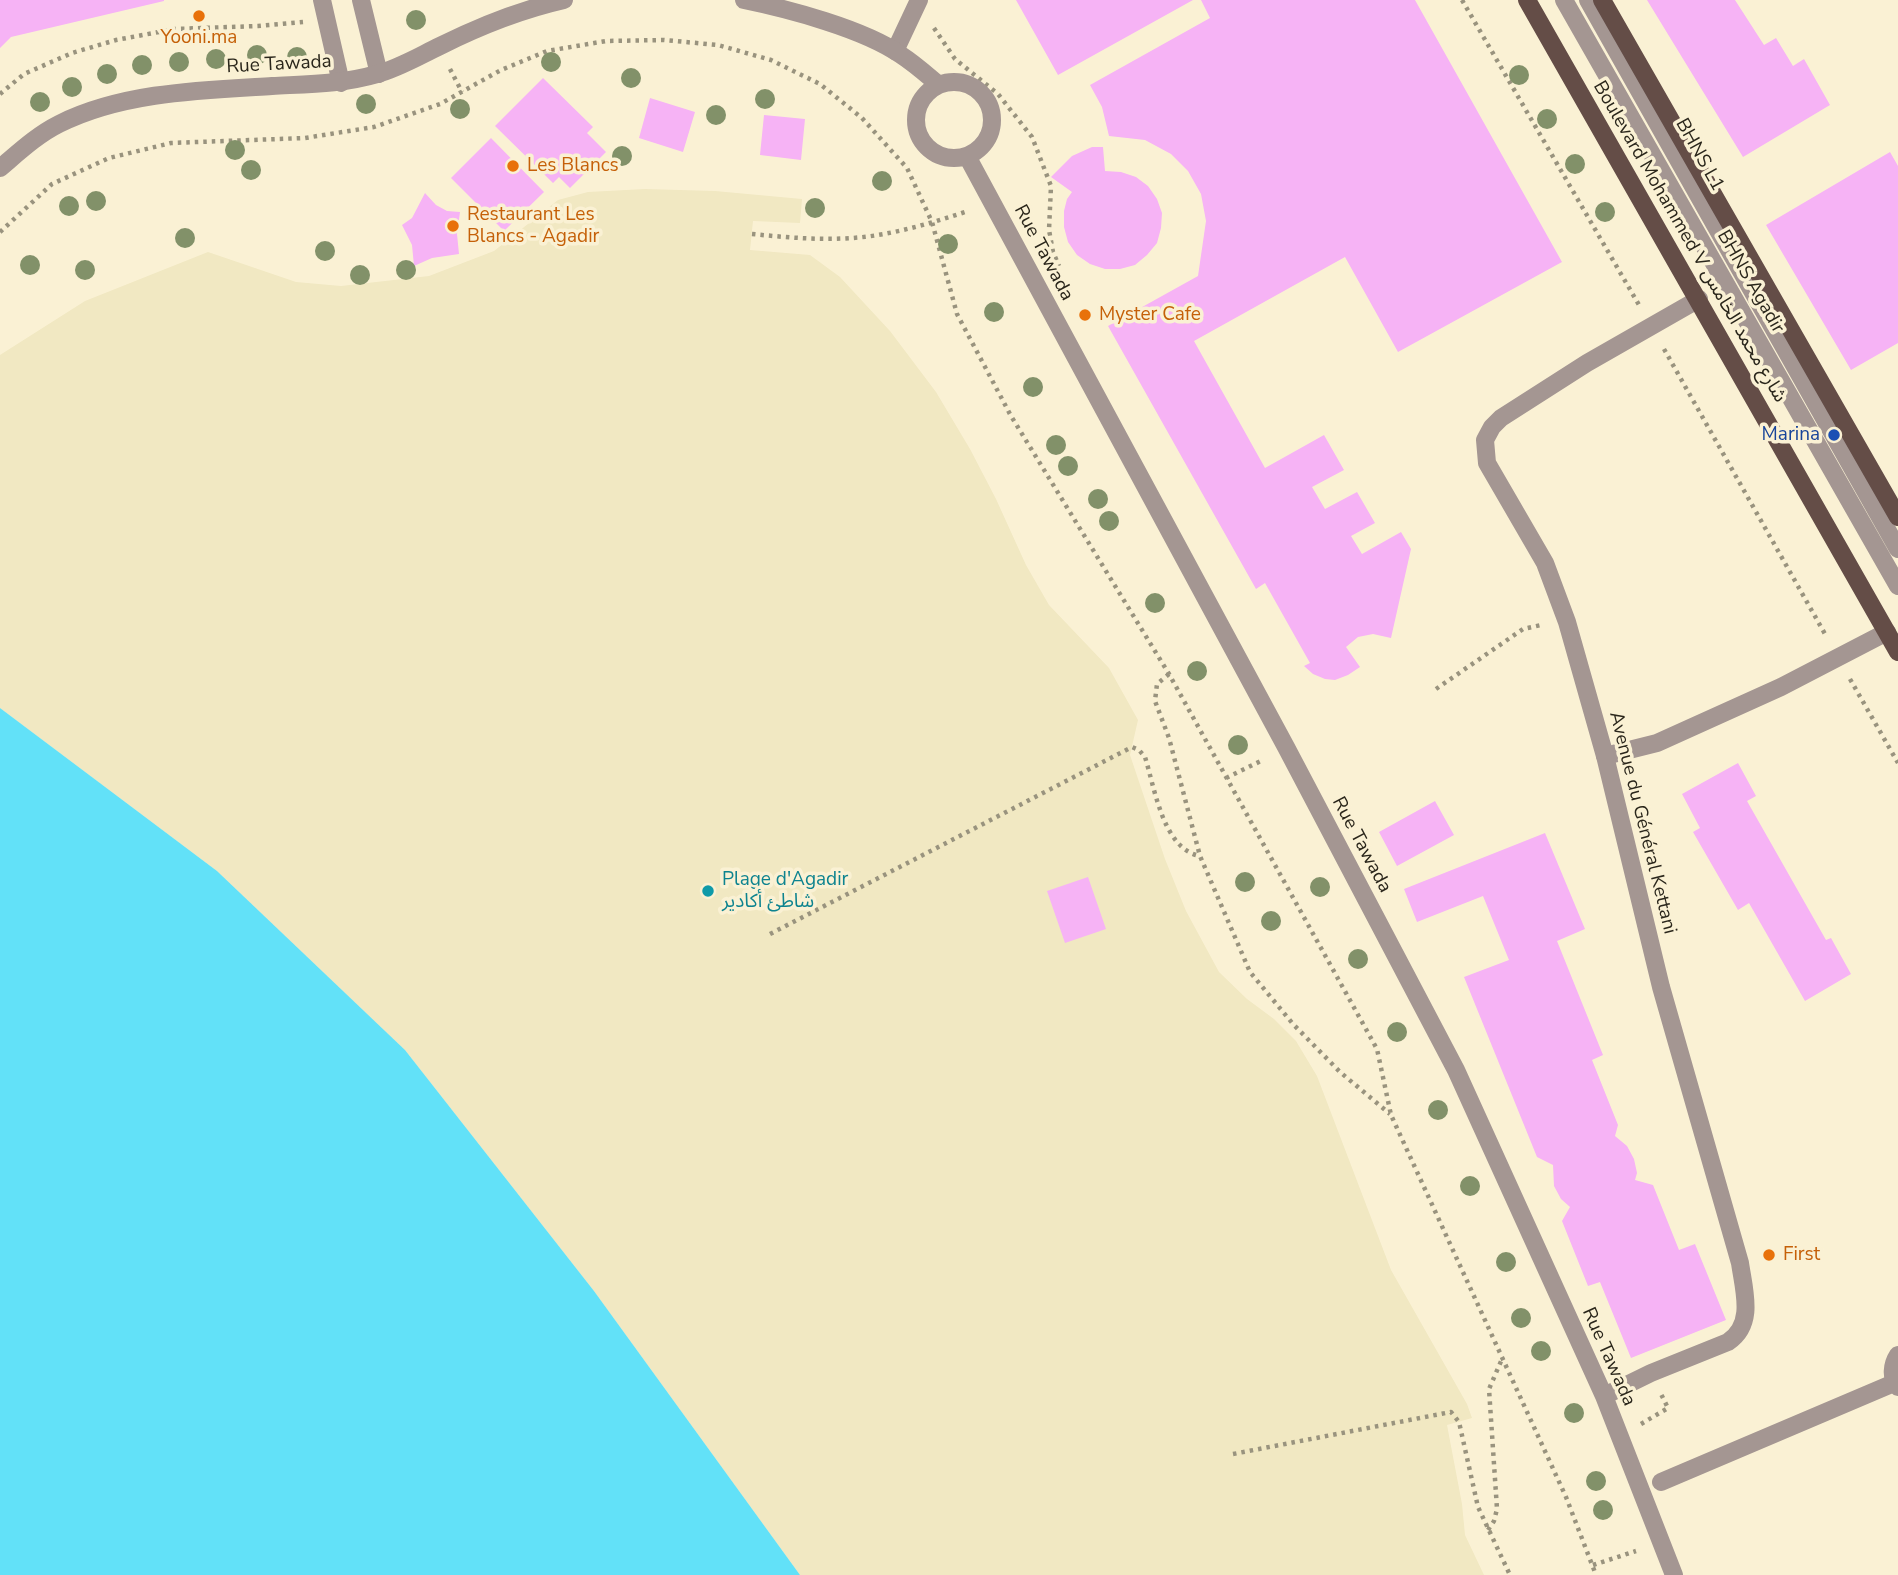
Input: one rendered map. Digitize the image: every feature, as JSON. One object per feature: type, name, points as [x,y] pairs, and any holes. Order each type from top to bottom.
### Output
[{"type":"main road","name":"Boulevard Mohammed V شارع محمد الخامس","points":[[1527,0],[1898,652]]},
{"type":"main road","points":[[1602,0],[1898,517]]},
{"type":"street","points":[[321,0],[341,83]]},
{"type":"street","points":[[361,0],[379,74]]},
{"type":"street","name":"Rue Tawada","points":[[0,168],[28,143],[60,124],[98,109],[198,90],[341,83],[379,74],[486,24],[540,5],[564,0]]},
{"type":"street","points":[[744,0],[816,18],[867,37],[895,51],[939,85]]},
{"type":"street","points":[[895,51],[919,0]]},
{"type":"street","name":"BHNS Agadir","points":[[1564,0],[1898,586]]},
{"type":"street","name":"BHNS L1","points":[[1588,0],[1898,549]]},
{"type":"street","points":[[964,83],[984,96],[989,107],[992,119],[986,142],[967,156],[941,156],[921,139],[917,114],[921,102],[939,85],[964,83]]},
{"type":"street","name":"Rue Tawada","points":[[967,156],[1286,747],[1456,1070],[1604,1396],[1674,1575]]},
{"type":"street","name":"Avenue du Général Kettani","points":[[1604,1396],[1651,1373],[1728,1342],[1738,1335],[1745,1323],[1746,1309],[1740,1263],[1661,987],[1605,756],[1566,618],[1545,563],[1488,463],[1485,440],[1501,418],[1587,363],[1699,299]]},
{"type":"street","points":[[1605,756],[1657,743],[1781,687],[1887,632]]},
{"type":"street","points":[[1661,1482],[1896,1385],[1893,1363],[1898,1354]]},
{"type":"path","points":[[1462,0],[1651,326],[1898,763]]},
{"type":"path","points":[[0,94],[24,74],[72,53],[116,40],[175,29],[258,26],[327,19]]},
{"type":"path","points":[[0,232],[52,184],[109,158],[171,143],[304,138],[374,127],[440,104],[501,70],[547,51],[606,41],[664,40],[718,45],[771,60],[820,84],[862,118],[907,168],[932,222],[957,314],[1011,416],[1168,674],[1377,1049],[1391,1115],[1566,1497],[1596,1575]]},
{"type":"path","points":[[752,234],[802,239],[876,235],[969,210]]},
{"type":"path","points":[[1436,689],[1523,629],[1566,618]]},
{"type":"path","points":[[1168,674],[1157,684],[1155,701],[1169,738],[1200,856],[1250,972],[1293,1024],[1340,1072],[1391,1115]]},
{"type":"path","points":[[770,934],[1132,747],[1145,757],[1163,815],[1176,844],[1185,851],[1200,856]]},
{"type":"path","points":[[1226,778],[1275,754]]},
{"type":"path","points":[[1488,1530],[1497,1509],[1489,1389],[1502,1359]]},
{"type":"path","points":[[1233,1454],[1451,1412],[1459,1422],[1478,1507],[1510,1575]]},
{"type":"path","points":[[1592,1565],[1647,1548]]},
{"type":"sand","name":"Plage d'Agadir شاطئ أكادير","points":[[645,189],[715,191],[802,199],[800,223],[753,221],[750,250],[810,255],[840,277],[890,331],[936,392],[970,449],[1026,565],[1049,605],[1109,668],[1138,720],[1130,755],[1165,859],[1186,911],[1219,972],[1296,1041],[1317,1076],[1391,1270],[1467,1404],[1472,1418],[1447,1425],[1465,1535],[1484,1575],[800,1575],[594,1291],[405,1050],[217,871],[0,708],[0,355],[85,301],[208,252],[296,282],[341,286],[429,276],[494,251],[558,200],[588,192]]},
{"type":"water","points":[[0,708],[217,871],[405,1050],[594,1291],[800,1575],[0,1575]]},
{"type":"building","points":[[0,0],[164,1],[11,37],[0,48]]},
{"type":"building","points":[[1016,0],[1193,0],[1058,75]]},
{"type":"building","points":[[1201,0],[1415,0],[1562,262],[1398,352],[1345,257],[1194,341],[1265,468],[1324,435],[1344,470],[1312,487],[1325,509],[1357,492],[1375,523],[1351,536],[1362,554],[1401,532],[1411,549],[1391,638],[1373,634],[1358,637],[1346,647],[1360,667],[1335,680],[1313,674],[1304,666],[1310,663],[1265,583],[1256,589],[1108,326],[1198,276],[1206,221],[1201,194],[1188,171],[1171,154],[1145,140],[1109,136],[1102,107],[1090,85],[1210,18]]},
{"type":"building","points":[[1647,0],[1735,0],[1764,45],[1776,38],[1793,66],[1804,59],[1830,105],[1743,157]]},
{"type":"building","points":[[543,78],[593,127],[587,133],[606,152],[570,188],[559,177],[553,183],[495,126]]},
{"type":"building","points":[[650,98],[695,112],[683,152],[639,138]]},
{"type":"building","points":[[764,115],[805,119],[801,160],[760,155]]},
{"type":"building","points":[[491,138],[544,192],[504,231],[451,178]]},
{"type":"building","points":[[1092,147],[1103,147],[1105,171],[1136,177],[1148,186],[1157,199],[1162,213],[1157,243],[1135,265],[1105,269],[1090,264],[1077,255],[1068,242],[1064,211],[1072,192],[1051,177],[1072,156]]},
{"type":"building","points":[[1890,152],[1898,166],[1898,343],[1851,370],[1766,225]]},
{"type":"building","points":[[425,193],[436,205],[447,211],[460,212],[457,234],[459,254],[432,258],[414,266],[412,245],[402,225],[412,218]]},
{"type":"building","points":[[1738,763],[1756,796],[1747,801],[1826,940],[1831,938],[1851,974],[1805,1001],[1749,903],[1738,910],[1693,832],[1700,828],[1682,794]]},
{"type":"building","points":[[1435,801],[1454,835],[1397,866],[1379,832]]},
{"type":"building","points":[[1545,833],[1585,929],[1557,941],[1603,1055],[1592,1060],[1618,1125],[1615,1136],[1627,1146],[1634,1159],[1637,1173],[1635,1180],[1653,1185],[1679,1250],[1695,1244],[1726,1320],[1631,1358],[1600,1282],[1588,1286],[1562,1221],[1570,1207],[1561,1199],[1554,1186],[1553,1165],[1537,1157],[1464,977],[1509,960],[1483,896],[1417,922],[1404,889]]},
{"type":"building","points":[[1088,877],[1106,929],[1065,943],[1047,891]]},
{"type":"place","name":"Yooni.ma","points":[[199,16]]},
{"type":"place","name":"Les Blancs","points":[[513,166]]},
{"type":"place","name":"Restaurant Les Blancs - Agadir","points":[[453,226]]},
{"type":"place","name":"Myster Cafe","points":[[1085,315]]},
{"type":"place","name":"Marina","points":[[1834,435]]},
{"type":"place","name":"Plage d'Agadir شاطئ أكادير","points":[[708,891]]},
{"type":"place","name":"First","points":[[1769,1255]]}]
